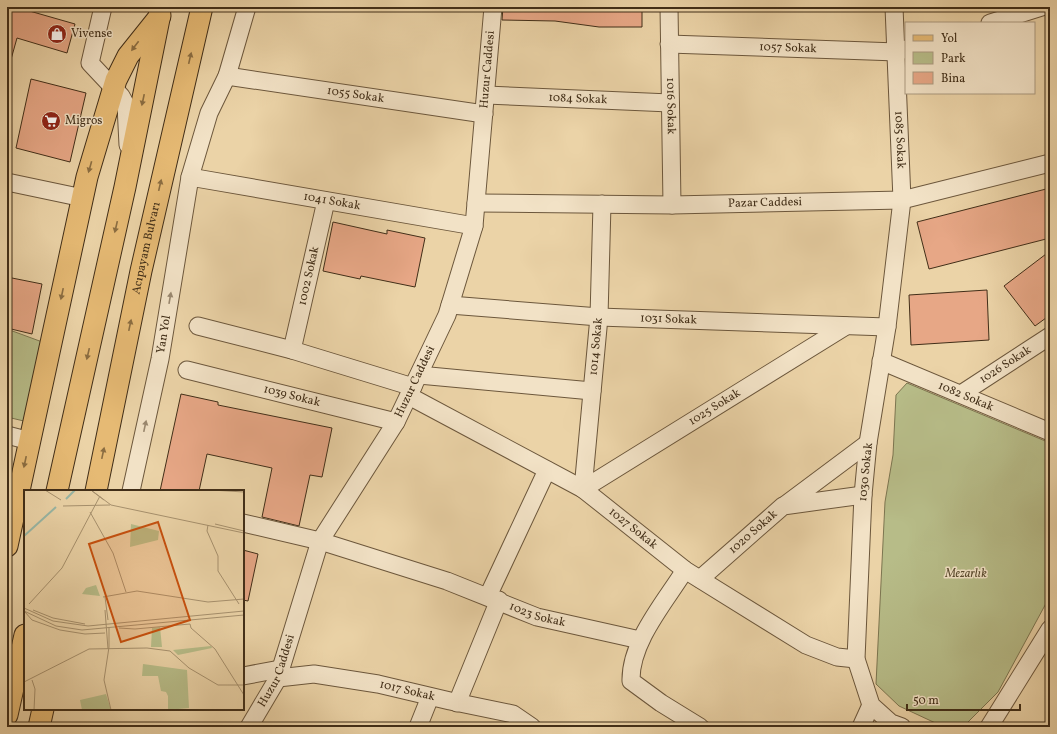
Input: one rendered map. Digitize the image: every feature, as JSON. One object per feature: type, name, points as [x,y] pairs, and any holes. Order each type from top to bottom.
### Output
[{"type":"main road","name":"Acıpayam Bulvarı","points":[[96,490],[146,248],[202,7]]},
{"type":"main road","points":[[7,546],[83,198],[114,88],[128,56],[160,10]]},
{"type":"main road","points":[[57,490],[129,165],[160,10]]},
{"type":"main road","points":[[7,716],[24,640]]},
{"type":"main road","points":[[39,727],[43,710]]},
{"type":"street","points":[[103,7],[90,63],[122,96],[126,105],[129,165]]},
{"type":"street","name":"Yan Yol","points":[[131,490],[160,359],[190,177],[209,113],[227,76],[247,7]]},
{"type":"street","name":"Huzur Caddesi","points":[[249,727],[279,673],[320,541],[396,422],[450,305],[474,226],[493,7]]},
{"type":"street","name":"1016 Sokak","points":[[669,7],[672,205]]},
{"type":"street","name":"1085 Sokak","points":[[894,7],[902,50],[902,200]]},
{"type":"street","points":[[993,22],[1042,7]]},
{"type":"street","name":"1057 Sokak","points":[[669,44],[902,50]]},
{"type":"street","name":"1055 Sokak","points":[[227,76],[484,114]]},
{"type":"street","name":"1084 Sokak","points":[[486,95],[670,104]]},
{"type":"street","name":"Pazar Caddesi","points":[[476,202],[672,205],[902,200],[1050,163]]},
{"type":"street","name":"1041 Sokak","points":[[190,177],[474,226]]},
{"type":"street","points":[[7,182],[83,198]]},
{"type":"street","name":"1030 Sokak","points":[[871,705],[856,658],[862,495],[868,443],[887,327],[902,200]]},
{"type":"street","name":"1002 Sokak","points":[[292,350],[326,201]]},
{"type":"street","name":"1014 Sokak","points":[[583,489],[599,316],[602,204]]},
{"type":"street","name":"1031 Sokak","points":[[450,305],[599,316],[887,327]]},
{"type":"street","points":[[198,326],[292,350],[413,386],[592,391]]},
{"type":"street","name":"1025 Sokak","points":[[583,489],[846,326]]},
{"type":"street","name":"1026 Sokak","points":[[961,394],[1050,336]]},
{"type":"street","name":"1082 Sokak","points":[[881,361],[1050,432]]},
{"type":"street","name":"1039 Sokak","points":[[186,370],[396,422]]},
{"type":"street","name":"1027 Sokak","points":[[413,386],[547,470],[583,489],[686,570],[806,645],[837,657],[856,658]]},
{"type":"street","points":[[7,435],[30,441]]},
{"type":"street","points":[[783,506],[868,443]]},
{"type":"street","points":[[456,703],[493,598],[547,470]]},
{"type":"street","name":"1020 Sokak","points":[[700,579],[783,506],[862,495]]},
{"type":"street","name":"1023 Sokak","points":[[244,523],[320,541],[447,581],[493,598],[537,617],[640,640]]},
{"type":"street","points":[[686,570],[640,640],[631,670],[631,681],[660,703],[700,727]]},
{"type":"street","points":[[989,727],[1050,628]]},
{"type":"street","name":"1017 Sokak","points":[[244,676],[279,673],[314,674],[378,684],[456,703],[514,714],[532,727]]},
{"type":"street","points":[[418,727],[430,697]]},
{"type":"street","points":[[861,727],[871,705],[891,723],[902,727]]},
{"type":"green space","points":[[7,329],[45,343],[28,422],[7,417]]},
{"type":"green space","name":"Mezarlık","points":[[907,383],[1050,443],[1050,596],[998,692],[967,723],[944,727],[899,706],[876,684],[885,502],[893,455],[896,395]]},
{"type":"building","points":[[7,7],[27,7],[26,10],[75,24],[67,53],[17,38],[10,63],[7,62]]},
{"type":"building","points":[[503,7],[642,7],[642,27],[599,27],[555,21],[502,20]]},
{"type":"building","name":"Migros","points":[[31,79],[86,93],[70,162],[16,148]]},
{"type":"building","points":[[1050,188],[1050,238],[929,269],[917,222]]},
{"type":"building","points":[[333,222],[387,234],[387,230],[425,238],[415,287],[361,276],[360,279],[323,271]]},
{"type":"building","points":[[1050,251],[1050,315],[1035,326],[1004,286]]},
{"type":"building","points":[[7,277],[42,284],[32,334],[7,328]]},
{"type":"building","points":[[987,290],[989,340],[911,345],[909,295]]},
{"type":"building","points":[[181,394],[218,402],[218,405],[332,428],[322,477],[310,475],[299,526],[262,517],[272,468],[207,454],[199,490],[160,490]]},
{"type":"building","points":[[244,550],[258,554],[248,601],[244,600]]},
{"type":"place","name":"Vivense","points":[[57,34]]},
{"type":"place","name":"Migros","points":[[51,121]]}]
